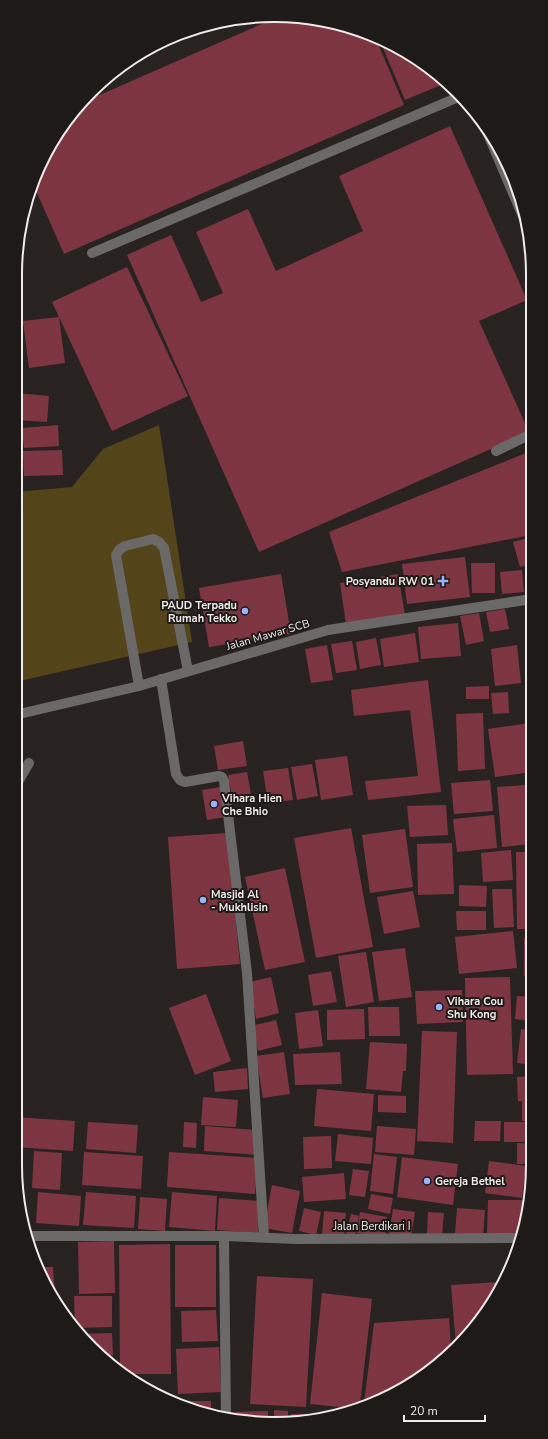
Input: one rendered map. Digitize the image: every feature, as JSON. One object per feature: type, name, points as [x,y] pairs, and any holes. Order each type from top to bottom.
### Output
[{"type":"street","points":[[92,253],[455,99]]},
{"type":"street","points":[[498,159],[513,195]]},
{"type":"street","points":[[496,451],[526,436]]},
{"type":"street","points":[[139,686],[116,555],[119,550],[125,546],[153,539],[159,542],[164,548],[188,671]]},
{"type":"street","name":"Jalan Mawar SCB","points":[[22,713],[139,686],[328,630],[526,600]]},
{"type":"street","points":[[161,679],[176,774],[180,780],[185,782],[219,776],[222,777],[224,782],[247,973],[264,1237]]},
{"type":"street","points":[[22,775],[29,763]]},
{"type":"street","name":"Jalan Berdikari I","points":[[32,1236],[224,1236],[295,1239],[515,1238]]},
{"type":"street","points":[[224,1236],[226,1412]]},
{"type":"shaded area","points":[[159,425],[192,642],[22,680],[22,491],[72,487],[103,449]]},
{"type":"building","points":[[274,22],[307,24],[323,27],[355,35],[379,45],[404,105],[64,254],[36,191],[48,163],[64,134],[95,97],[265,23]]},
{"type":"building","points":[[382,47],[414,64],[440,85],[405,100]]},
{"type":"building","points":[[450,126],[526,298],[526,300],[479,321],[526,425],[526,433],[259,552],[127,255],[171,235],[201,302],[223,293],[196,232],[248,209],[276,271],[363,231],[339,176]]},
{"type":"building","points":[[127,267],[188,396],[112,431],[52,302]]},
{"type":"building","points":[[59,317],[65,363],[29,368],[23,321]]},
{"type":"building","points":[[22,394],[49,396],[47,422],[22,420]]},
{"type":"building","points":[[58,425],[59,446],[24,448],[22,428]]},
{"type":"building","points":[[62,450],[63,475],[24,476],[23,451]]},
{"type":"building","points":[[526,453],[526,536],[342,572],[329,532]]},
{"type":"building","points":[[526,538],[526,566],[520,567],[513,542]]},
{"type":"building","points":[[465,557],[470,597],[407,604],[402,564]]},
{"type":"building","points":[[471,563],[495,563],[495,593],[472,593]]},
{"type":"building","points":[[522,570],[524,592],[502,594],[500,572]]},
{"type":"building","name":"PAUD Terpadu Rumah Tekko","points":[[281,574],[291,634],[209,647],[199,588]]},
{"type":"building","points":[[398,574],[405,615],[346,624],[340,583]]},
{"type":"building","points":[[505,609],[509,629],[490,632],[486,612]]},
{"type":"building","points":[[479,613],[484,641],[466,645],[460,616]]},
{"type":"building","points":[[458,623],[461,656],[421,659],[418,627]]},
{"type":"building","points":[[415,633],[419,662],[384,667],[380,639]]},
{"type":"building","points":[[376,638],[381,665],[360,669],[356,642]]},
{"type":"building","points":[[352,641],[357,670],[336,673],[331,644]]},
{"type":"building","points":[[327,645],[333,680],[311,683],[305,649]]},
{"type":"building","points":[[517,645],[521,683],[495,686],[491,649]]},
{"type":"building","points":[[428,680],[441,792],[368,800],[365,781],[418,776],[410,710],[354,716],[351,690]]},
{"type":"building","points":[[489,686],[489,699],[466,699],[466,687]]},
{"type":"building","points":[[508,692],[509,713],[493,714],[491,693]]},
{"type":"building","points":[[483,713],[485,769],[458,771],[456,714]]},
{"type":"building","points":[[526,724],[526,773],[495,777],[488,729]]},
{"type":"building","points":[[243,741],[247,766],[218,770],[214,746]]},
{"type":"building","points":[[347,756],[353,795],[321,800],[315,760]]},
{"type":"building","points":[[312,764],[318,796],[297,800],[291,767]]},
{"type":"building","points":[[288,768],[293,800],[268,803],[263,771]]},
{"type":"building","points":[[247,772],[251,794],[232,797],[228,775]]},
{"type":"building","points":[[490,780],[493,811],[454,814],[451,783]]},
{"type":"building","points":[[526,785],[526,845],[502,847],[497,787]]},
{"type":"building","name":"Vihara Hien Che Bhio","points":[[220,787],[225,817],[207,820],[202,790]]},
{"type":"building","points":[[446,805],[448,835],[410,837],[407,806]]},
{"type":"building","points":[[494,815],[497,848],[457,852],[453,819]]},
{"type":"building","points":[[351,828],[373,947],[316,958],[294,838]]},
{"type":"building","points":[[405,829],[413,887],[370,893],[362,835]]},
{"type":"building","name":"Masjid Al - Mukhlisin","points":[[227,833],[240,964],[177,969],[168,837]]},
{"type":"building","points":[[452,843],[454,894],[418,895],[417,844]]},
{"type":"building","points":[[511,850],[513,880],[483,882],[481,853]]},
{"type":"building","points":[[516,852],[526,852],[526,929],[517,929]]},
{"type":"building","points":[[285,868],[305,962],[265,970],[245,877]]},
{"type":"building","points":[[459,885],[487,886],[486,907],[459,906]]},
{"type":"building","points":[[492,889],[512,889],[514,927],[494,928]]},
{"type":"building","points":[[413,891],[420,927],[384,934],[377,897]]},
{"type":"building","points":[[456,911],[486,911],[486,930],[457,930]]},
{"type":"building","points":[[513,931],[517,968],[459,974],[455,937]]},
{"type":"building","points":[[524,938],[526,938],[526,976],[524,976]]},
{"type":"building","points":[[405,948],[412,997],[379,1001],[372,952]]},
{"type":"building","points":[[366,952],[374,1002],[346,1007],[338,956]]},
{"type":"building","points":[[331,971],[337,1002],[313,1006],[308,975]]},
{"type":"building","points":[[271,977],[279,1013],[256,1019],[250,982]]},
{"type":"building","points":[[510,977],[513,1074],[467,1075],[465,978]]},
{"type":"building","name":"Vihara Cou Shu Kong","points":[[462,990],[463,1022],[417,1024],[415,991]]},
{"type":"building","points":[[206,994],[231,1061],[195,1075],[169,1008]]},
{"type":"building","points":[[517,996],[526,997],[526,1020],[515,1019]]},
{"type":"building","points":[[368,1007],[399,1007],[400,1036],[369,1036]]},
{"type":"building","points":[[364,1009],[365,1039],[327,1040],[327,1010]]},
{"type":"building","points":[[318,1010],[323,1046],[299,1049],[295,1013]]},
{"type":"building","points":[[276,1020],[282,1045],[258,1051],[251,1026]]},
{"type":"building","points":[[521,1029],[526,1030],[526,1064],[517,1063]]},
{"type":"building","points":[[422,1031],[457,1032],[453,1143],[417,1141]]},
{"type":"building","points":[[370,1042],[407,1044],[406,1071],[403,1071],[401,1092],[366,1089]]},
{"type":"building","points":[[284,1052],[290,1094],[263,1098],[256,1056]]},
{"type":"building","points":[[340,1052],[342,1084],[295,1085],[293,1054]]},
{"type":"building","points":[[247,1068],[248,1089],[215,1092],[213,1072]]},
{"type":"building","points":[[526,1076],[526,1101],[518,1101],[517,1077]]},
{"type":"building","points":[[317,1089],[374,1094],[371,1131],[314,1126]]},
{"type":"building","points":[[378,1095],[406,1096],[406,1113],[378,1112]]},
{"type":"building","points":[[203,1097],[238,1100],[236,1127],[201,1125]]},
{"type":"building","points":[[522,1101],[526,1101],[526,1121],[522,1121]]},
{"type":"building","points":[[22,1117],[75,1121],[73,1151],[22,1147]]},
{"type":"building","points":[[475,1121],[501,1121],[500,1141],[474,1141]]},
{"type":"building","points":[[88,1122],[138,1125],[136,1153],[86,1149]]},
{"type":"building","points":[[184,1122],[197,1123],[196,1148],[183,1147]]},
{"type":"building","points":[[504,1122],[526,1122],[526,1142],[504,1142]]},
{"type":"building","points":[[205,1126],[255,1130],[258,1155],[204,1151]]},
{"type":"building","points":[[377,1126],[416,1129],[414,1155],[375,1152]]},
{"type":"building","points":[[338,1134],[373,1138],[371,1164],[335,1161]]},
{"type":"building","points":[[331,1136],[332,1168],[304,1169],[303,1137]]},
{"type":"building","points":[[517,1143],[526,1144],[526,1164],[517,1164]]},
{"type":"building","points":[[34,1151],[62,1153],[60,1190],[32,1188]]},
{"type":"building","points":[[84,1152],[143,1156],[141,1189],[82,1185]]},
{"type":"building","points":[[169,1152],[258,1158],[255,1194],[167,1187]]},
{"type":"building","points":[[374,1154],[397,1157],[393,1194],[370,1191]]},
{"type":"building","name":"Gereja Bethel","points":[[402,1157],[458,1164],[453,1205],[397,1197]]},
{"type":"building","points":[[489,1161],[526,1166],[522,1198],[485,1193]]},
{"type":"building","points":[[353,1169],[369,1171],[365,1197],[349,1195]]},
{"type":"building","points":[[344,1173],[346,1199],[304,1202],[302,1177]]},
{"type":"building","points":[[272,1185],[300,1191],[292,1233],[264,1228]]},
{"type":"building","points":[[38,1192],[81,1196],[79,1226],[36,1223]]},
{"type":"building","points":[[86,1192],[136,1196],[134,1228],[83,1225]]},
{"type":"building","points":[[172,1192],[217,1196],[215,1231],[169,1227]]},
{"type":"building","points":[[371,1194],[393,1198],[390,1214],[368,1209]]},
{"type":"building","points":[[140,1197],[167,1199],[165,1231],[138,1229]]},
{"type":"building","points":[[219,1198],[261,1201],[258,1233],[217,1230]]},
{"type":"building","points":[[488,1200],[524,1200],[516,1234],[487,1233]]},
{"type":"building","points":[[304,1208],[321,1212],[316,1235],[299,1231]]},
{"type":"building","points":[[457,1208],[485,1210],[483,1237],[455,1234]]},
{"type":"building","points":[[393,1209],[415,1212],[411,1237],[389,1234]]},
{"type":"building","points":[[324,1211],[346,1213],[344,1236],[322,1235]]},
{"type":"building","points":[[360,1212],[387,1217],[385,1238],[357,1233]]},
{"type":"building","points":[[428,1212],[444,1213],[442,1236],[427,1235]]},
{"type":"building","points":[[351,1214],[359,1216],[355,1236],[346,1234]]},
{"type":"building","points":[[114,1241],[115,1293],[79,1294],[78,1242]]},
{"type":"building","points":[[170,1244],[171,1374],[133,1374],[120,1364],[119,1245]]},
{"type":"building","points":[[175,1245],[216,1245],[216,1307],[175,1307]]},
{"type":"building","points":[[44,1267],[53,1267],[55,1288]]},
{"type":"building","points":[[257,1276],[313,1279],[306,1407],[250,1404]]},
{"type":"building","points":[[497,1282],[484,1305],[456,1339],[451,1285]]},
{"type":"building","points":[[322,1293],[372,1299],[360,1402],[342,1407],[310,1404]]},
{"type":"building","points":[[74,1296],[112,1296],[112,1327],[82,1328],[75,1319]]},
{"type":"building","points":[[216,1310],[218,1341],[182,1342],[181,1311]]},
{"type":"building","points":[[449,1318],[451,1344],[414,1375],[364,1400],[374,1323]]},
{"type":"building","points":[[112,1333],[113,1355],[110,1355],[87,1334]]},
{"type":"building","points":[[219,1347],[221,1392],[178,1394],[176,1349]]},
{"type":"building","points":[[186,1401],[211,1401],[211,1408]]},
{"type":"building","points":[[274,1410],[288,1411],[288,1416],[274,1417]]},
{"type":"building","points":[[268,1411],[268,1417],[241,1415],[230,1412]]},
{"type":"building","points":[[291,1414],[312,1414],[307,1415],[291,1416]]},
{"type":"place","name":"Posyandu RW 01","points":[[443,581]]},
{"type":"place","name":"PAUD Terpadu Rumah Tekko","points":[[245,611]]},
{"type":"place","name":"Vihara Hien Che Bhio","points":[[214,804]]},
{"type":"place","name":"Masjid Al - Mukhlisin","points":[[203,900]]},
{"type":"place","name":"Vihara Cou Shu Kong","points":[[439,1007]]},
{"type":"place","name":"Gereja Bethel","points":[[427,1181]]}]
